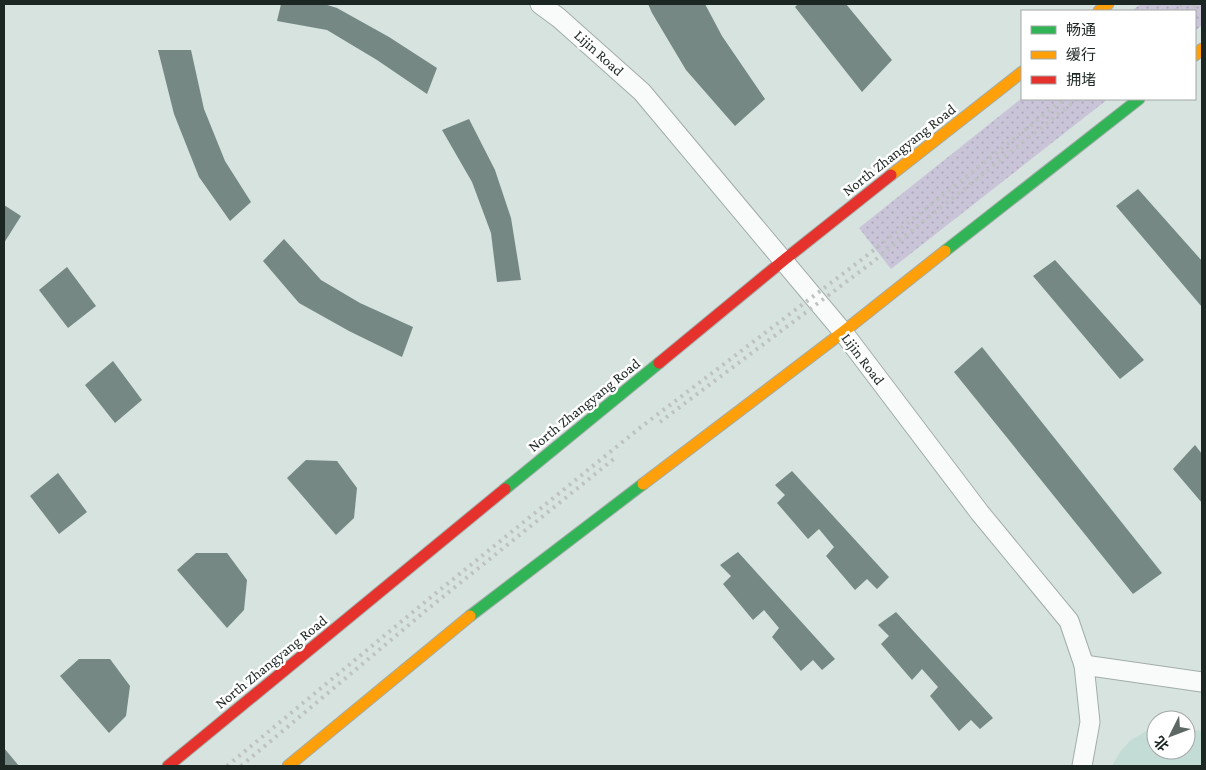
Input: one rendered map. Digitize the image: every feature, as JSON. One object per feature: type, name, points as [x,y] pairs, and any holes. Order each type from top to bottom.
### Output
[{"type":"main road","name":"North Zhangyang Road","points":[[168,766],[784,260],[1021,73]]},
{"type":"main road","points":[[288,766],[476,611],[842,332],[1138,100]]},
{"type":"street","name":"Lijin Road","points":[[540,4],[559,18],[642,92],[784,260],[842,332],[980,513],[1069,621],[1084,665],[1090,722],[1082,766]]},
{"type":"street","points":[[1084,665],[1202,682]]},
{"type":"shaded area","points":[[1141,4],[1202,4],[1202,25],[1196,30],[1196,10],[1132,10]]},
{"type":"shaded area","points":[[1021,99],[1107,100],[891,269],[859,228]]},
{"type":"shaded area","points":[[1196,730],[1202,731],[1202,766],[1112,766],[1120,752],[1131,740],[1146,731],[1146,760],[1196,760]]},
{"type":"building","points":[[281,4],[324,4],[337,8],[389,37],[437,68],[427,94],[377,60],[327,30],[277,21]]},
{"type":"building","points":[[648,4],[705,4],[722,36],[765,99],[735,126],[686,70]]},
{"type":"building","points":[[798,4],[846,4],[892,60],[862,92],[795,7]]},
{"type":"building","points":[[158,50],[191,50],[204,109],[225,161],[251,202],[230,221],[199,177],[174,114]]},
{"type":"building","points":[[469,119],[495,170],[511,218],[521,280],[497,282],[491,233],[472,182],[442,130]]},
{"type":"building","points":[[1138,189],[1202,261],[1202,307],[1116,206]]},
{"type":"building","points":[[4,205],[21,216],[4,243]]},
{"type":"building","points":[[284,239],[321,280],[360,303],[413,327],[402,357],[349,331],[299,303],[263,261]]},
{"type":"building","points":[[1055,260],[1144,360],[1120,379],[1033,276]]},
{"type":"building","points":[[67,267],[96,306],[68,328],[39,290]]},
{"type":"building","points":[[982,347],[1162,573],[1133,594],[954,372]]},
{"type":"building","points":[[113,361],[142,400],[115,423],[85,385]]},
{"type":"building","points":[[1195,445],[1202,454],[1202,503],[1173,469]]},
{"type":"building","points":[[306,460],[337,461],[357,488],[354,518],[336,535],[287,478]]},
{"type":"building","points":[[792,471],[889,577],[877,589],[867,579],[855,590],[826,556],[834,547],[819,529],[808,539],[777,503],[785,495],[775,485]]},
{"type":"building","points":[[58,473],[87,512],[59,534],[30,496]]},
{"type":"building","points":[[738,552],[835,659],[822,670],[813,660],[801,671],[772,637],[779,628],[764,610],[753,620],[723,584],[731,576],[720,565]]},
{"type":"building","points":[[196,553],[227,553],[247,580],[244,610],[227,628],[177,570]]},
{"type":"building","points":[[896,612],[993,718],[980,729],[971,720],[959,731],[930,696],[938,687],[922,669],[912,680],[881,644],[889,636],[878,625]]},
{"type":"building","points":[[79,659],[110,659],[130,686],[126,716],[109,733],[60,676]]},
{"type":"building","points":[[4,748],[19,766],[4,766]]},
{"type":"railway","points":[[1175,10],[1183,4]]},
{"type":"railway","points":[[1188,10],[1197,4]]},
{"type":"railway","points":[[227,766],[641,427],[865,257],[1063,100]]},
{"type":"railway","points":[[660,422],[870,264],[1076,100]]},
{"type":"railway","points":[[241,766],[429,608],[615,458]]},
{"type":"traffic: fast","points":[[945,251],[1138,100]]},
{"type":"traffic: fast","points":[[505,489],[659,363]]},
{"type":"traffic: fast","points":[[470,616],[643,484]]},
{"type":"traffic: slow","points":[[1100,10],[1108,4]]},
{"type":"traffic: slow","points":[[1196,54],[1202,49]]},
{"type":"traffic: slow","points":[[891,175],[1021,73]]},
{"type":"traffic: slow","points":[[643,484],[843,332],[945,251]]},
{"type":"traffic: slow","points":[[288,766],[470,616]]},
{"type":"traffic: jam","points":[[659,363],[891,175]]},
{"type":"traffic: jam","points":[[168,766],[505,489]]}]
